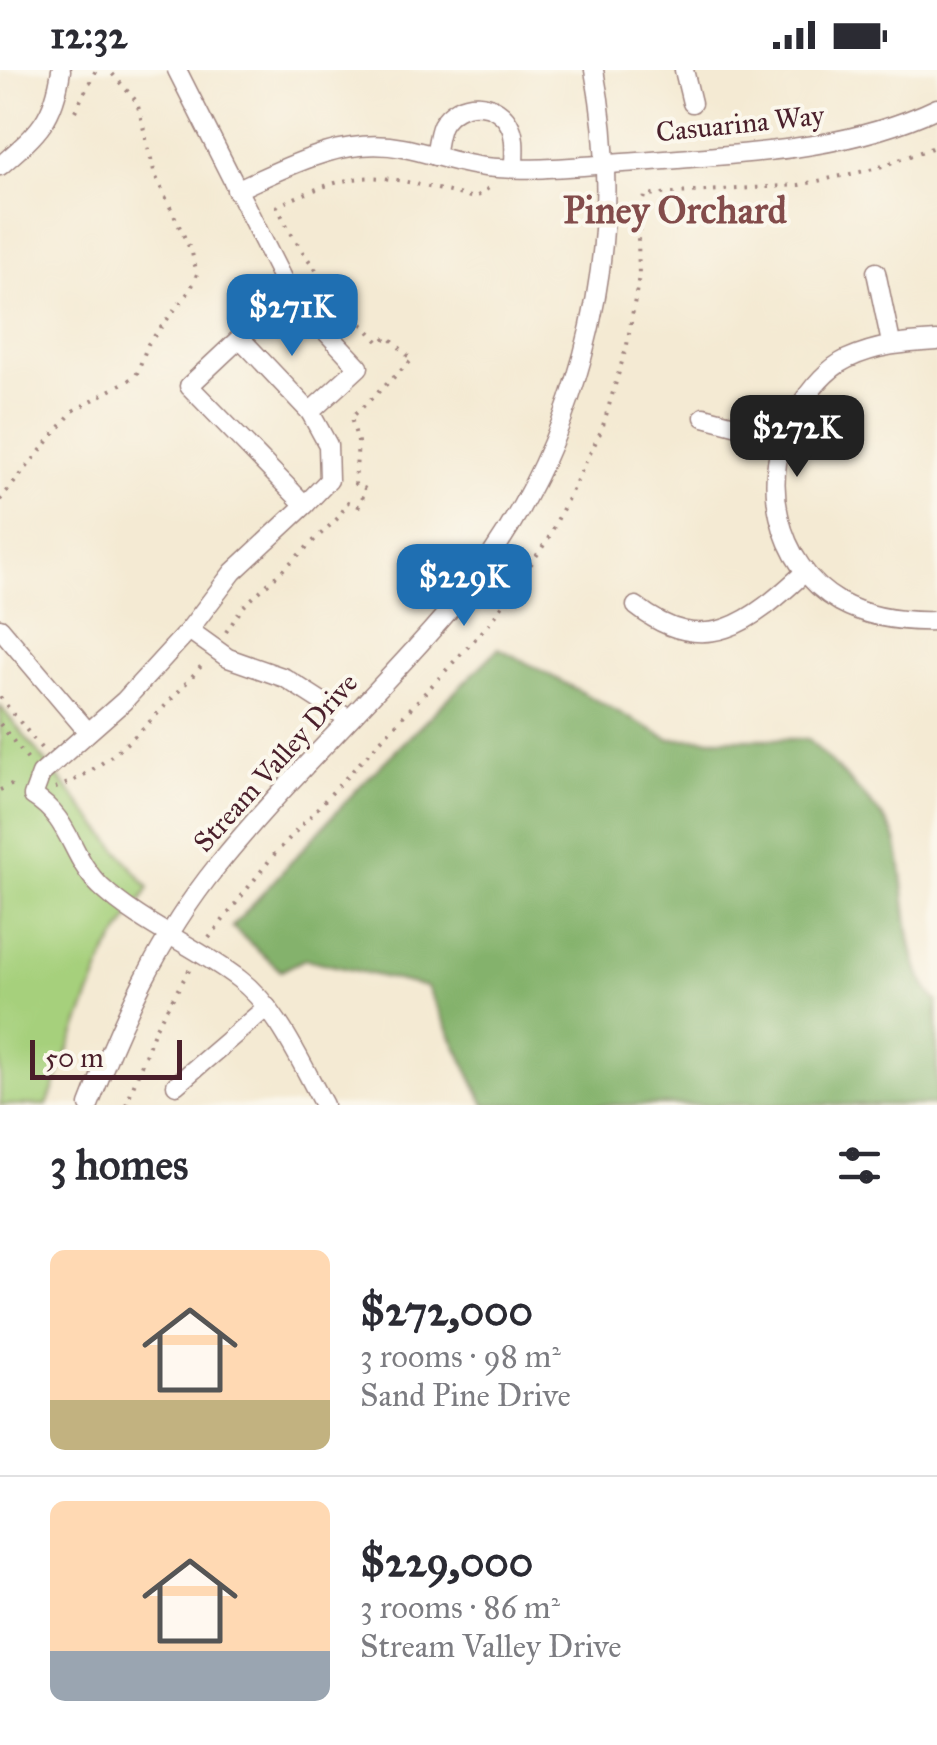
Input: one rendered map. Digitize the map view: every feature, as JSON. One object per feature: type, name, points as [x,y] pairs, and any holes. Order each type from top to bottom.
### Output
[{"type":"street","points":[[0,166],[40,132],[56,103],[61,70]]},
{"type":"street","points":[[177,70],[289,292],[359,367],[310,412]]},
{"type":"street","name":"Stream Valley Drive","points":[[90,1105],[124,1015],[168,934],[216,866],[452,607],[510,530],[555,443],[586,352],[600,274],[604,164],[594,70]]},
{"type":"street","points":[[684,70],[692,103]]},
{"type":"street","points":[[435,156],[441,127],[452,113],[469,104],[490,106],[504,116],[513,132],[514,167]]},
{"type":"street","name":"Casuarina Way","points":[[236,190],[314,154],[353,146],[399,147],[484,167],[604,164],[755,153],[847,138],[937,108]]},
{"type":"street","points":[[876,272],[891,343]]},
{"type":"street","points":[[289,292],[189,386],[305,505]]},
{"type":"street","points":[[240,338],[310,412],[328,445],[329,480],[232,572],[189,630],[124,701],[41,774],[33,796],[55,810],[82,863],[100,886],[241,980],[267,1007],[324,1105]]},
{"type":"street","points":[[937,341],[891,343],[843,361],[807,394],[780,437],[773,479],[782,530],[805,572],[840,602],[892,620],[937,623]]},
{"type":"street","points":[[704,417],[780,437]]},
{"type":"street","points":[[636,606],[663,626],[713,632],[758,615],[805,572]]},
{"type":"street","points":[[0,628],[88,732]]},
{"type":"street","points":[[189,630],[228,658],[285,678],[349,719]]},
{"type":"street","points":[[176,1085],[267,1007]]},
{"type":"path","points":[[75,111],[96,70]]},
{"type":"path","points":[[0,500],[74,411],[136,376],[148,344],[197,274],[192,253],[155,175],[137,102],[109,70]]},
{"type":"path","points":[[0,697],[42,749]]},
{"type":"path","points":[[0,724],[31,763],[20,782],[0,790]]},
{"type":"path","points":[[126,1105],[156,1027],[190,969]]},
{"type":"green space","points":[[499,648],[669,739],[808,739],[856,788],[895,837],[917,968],[937,1001],[937,1105],[485,1105],[427,987],[305,959],[281,971],[232,927],[360,786]]},
{"type":"green space","points":[[0,706],[149,888],[106,954],[47,1105],[0,1105]]},
{"type":"district","name":"Piney Orchard","points":[[675,210]]}]
